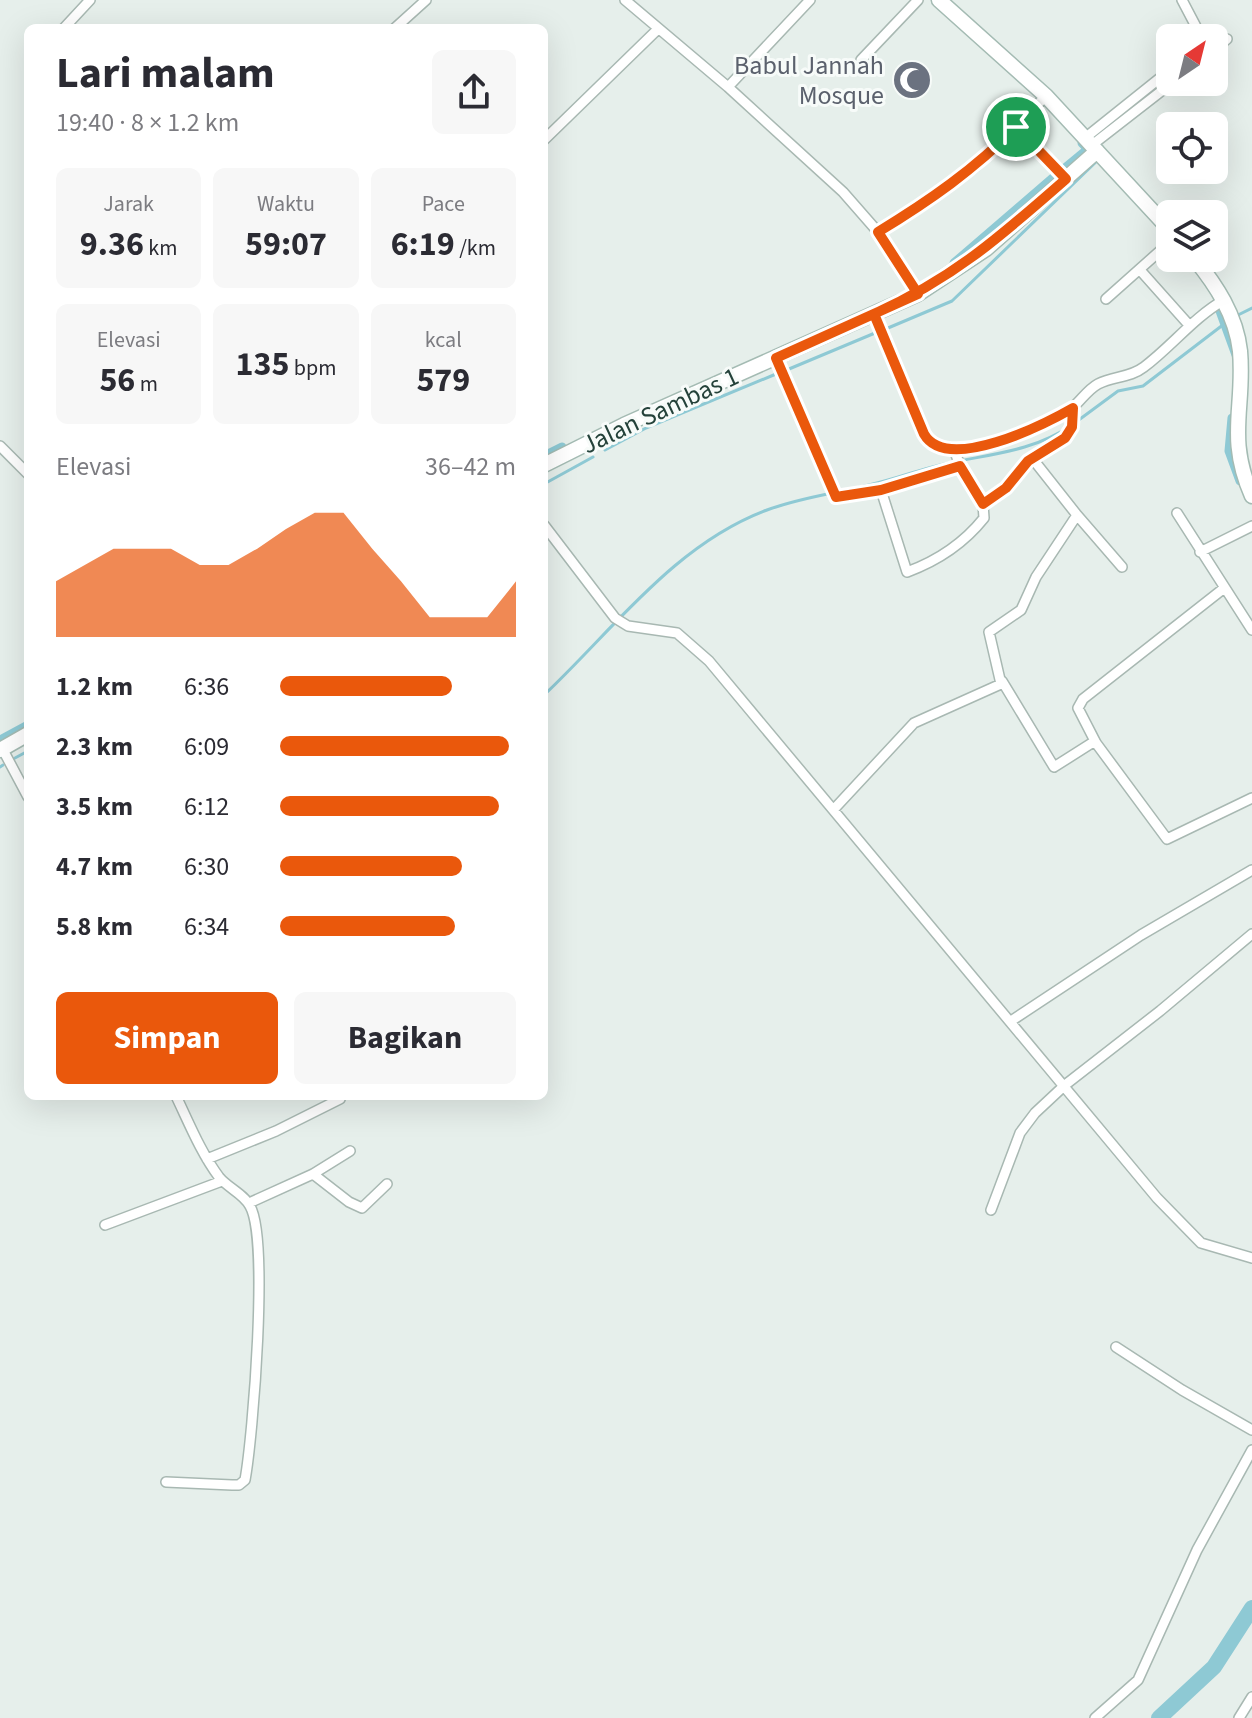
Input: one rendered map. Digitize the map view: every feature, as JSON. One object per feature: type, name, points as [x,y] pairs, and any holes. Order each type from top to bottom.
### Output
[{"type":"street","points":[[68,24],[90,0]]},
{"type":"street","points":[[399,24],[426,0]]},
{"type":"street","points":[[625,0],[728,87],[843,192],[878,232],[918,294]]},
{"type":"street","points":[[728,87],[810,0]]},
{"type":"street","points":[[861,60],[918,0]]},
{"type":"street","points":[[939,0],[1046,96],[1156,215]]},
{"type":"street","points":[[1182,0],[1195,24]]},
{"type":"street","points":[[548,136],[658,29]]},
{"type":"street","points":[[1091,145],[1156,83]]},
{"type":"street","points":[[1091,145],[1156,95]]},
{"type":"street","points":[[878,232],[920,207],[975,167],[1046,96]]},
{"type":"street","points":[[1016,127],[1066,179]]},
{"type":"street","name":"Jalan Sambas 1","points":[[548,463],[624,425],[918,294],[986,249],[1066,179],[1091,145]]},
{"type":"street","points":[[1106,299],[1156,255]]},
{"type":"street","points":[[1140,270],[1189,325]]},
{"type":"street","points":[[1204,272],[1226,304],[1240,348],[1245,402],[1236,443],[1240,465],[1252,496]]},
{"type":"street","points":[[776,358],[836,497],[881,490],[1072,411],[1095,385],[1143,369],[1189,325],[1226,304]]},
{"type":"street","points":[[874,314],[927,439],[957,457],[983,504],[984,518],[935,561],[907,572],[881,490]]},
{"type":"street","points":[[983,504],[996,497],[1032,458],[1065,438],[1072,427],[1072,411]]},
{"type":"street","points":[[0,446],[24,470]]},
{"type":"street","points":[[1032,458],[1122,567]]},
{"type":"street","points":[[1177,513],[1252,630]]},
{"type":"street","points":[[1077,515],[1036,577],[1021,610],[989,632],[1002,681],[1054,767],[1095,741]]},
{"type":"street","points":[[1200,552],[1252,526]]},
{"type":"street","points":[[548,530],[618,620],[677,633],[691,643],[835,808],[1157,1198],[1194,1238],[1209,1247],[1252,1258]]},
{"type":"street","points":[[1223,589],[1079,703],[1080,714],[1095,741],[1167,839],[1252,798]]},
{"type":"street","points":[[835,808],[914,723],[1002,681]]},
{"type":"street","points":[[24,736],[1,749],[24,790]]},
{"type":"street","points":[[1011,1021],[1141,935],[1252,870]]},
{"type":"street","points":[[991,1210],[1020,1133],[1041,1106],[1252,934]]},
{"type":"street","points":[[166,1482],[239,1485],[245,1480],[258,1335],[257,1245],[249,1203],[222,1181],[207,1159],[178,1100]]},
{"type":"street","points":[[207,1159],[276,1131],[338,1100]]},
{"type":"street","points":[[249,1203],[313,1174],[350,1151]]},
{"type":"street","points":[[313,1174],[349,1202],[362,1208],[387,1184]]},
{"type":"street","points":[[105,1225],[222,1181]]},
{"type":"street","points":[[1116,1347],[1252,1430]]},
{"type":"street","points":[[1095,1718],[1138,1680],[1197,1550],[1252,1450]]},
{"type":"street","points":[[1239,1718],[1252,1697]]},
{"type":"waterway","points":[[1065,168],[1088,149],[1082,143]]},
{"type":"waterway","points":[[888,328],[952,301],[1098,160]]},
{"type":"waterway","points":[[954,263],[1054,177]]},
{"type":"waterway","points":[[1234,317],[1252,308]]},
{"type":"waterway","points":[[1220,311],[1236,355]]},
{"type":"waterway","points":[[1076,422],[1118,391],[1143,386],[1228,321]]},
{"type":"waterway","points":[[789,369],[875,333]]},
{"type":"waterway","points":[[605,450],[646,428],[776,374]]},
{"type":"waterway","points":[[1232,418],[1229,451],[1240,481]]},
{"type":"waterway","points":[[548,691],[674,566],[734,525],[793,502],[1027,446],[1070,426]]},
{"type":"waterway","points":[[548,454],[562,447]]},
{"type":"waterway","points":[[548,482],[593,457]]},
{"type":"waterway","points":[[0,740],[24,727]]},
{"type":"waterway","points":[[15,758],[24,753]]},
{"type":"waterway","points":[[1159,1718],[1214,1667],[1252,1608]]},
{"type":"place","name":"Babul Jannah Mosque","points":[[912,80]]},
{"type":"route","points":[[1016,127],[975,167],[920,207],[878,232],[918,294],[776,358],[836,497],[881,490],[960,466],[983,504],[996,497],[1028,461],[1070,432],[1073,408],[1000,442],[954,449],[932,444],[924,434],[874,314],[918,294],[959,269],[1066,179],[1016,127]]}]
